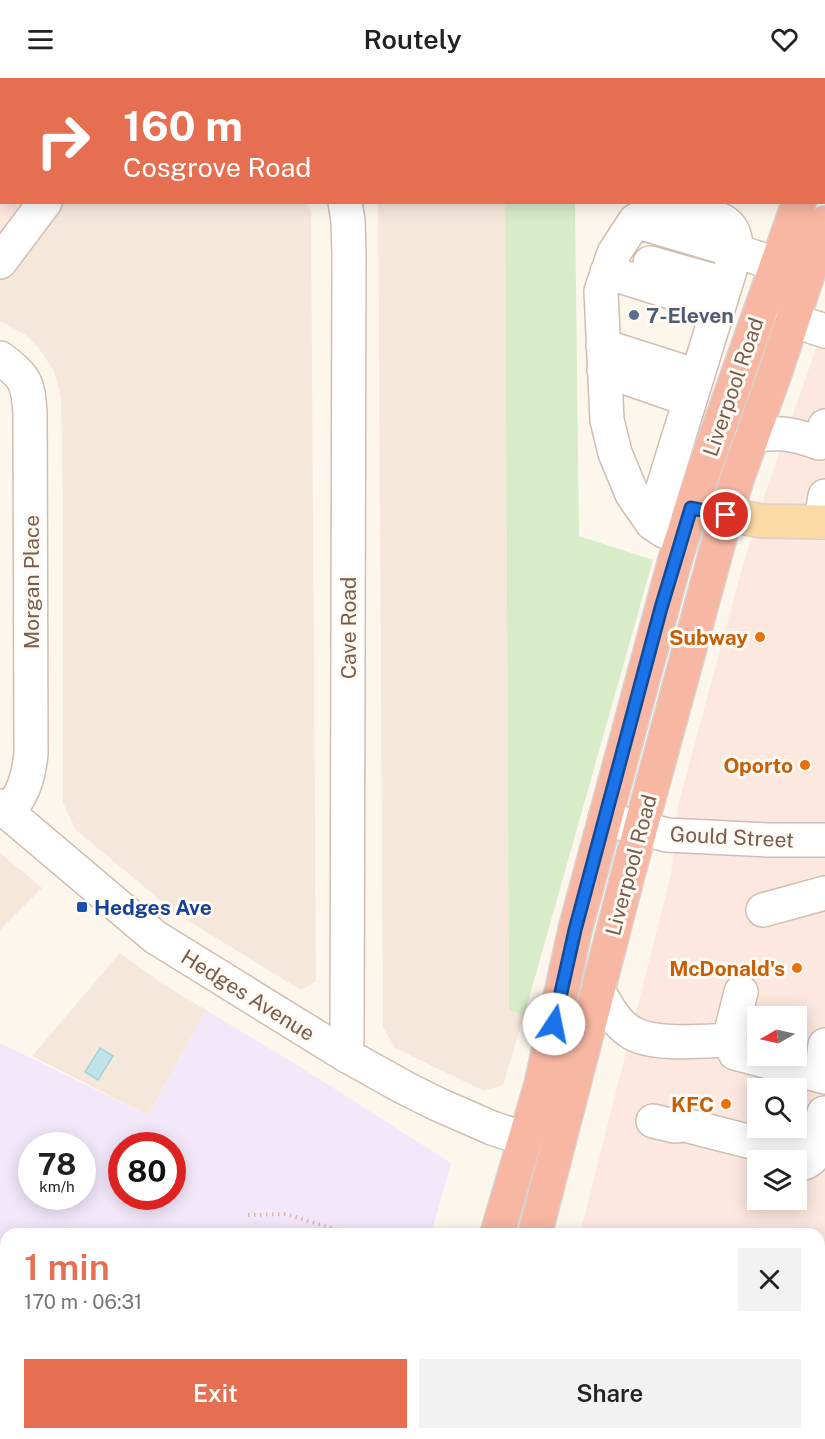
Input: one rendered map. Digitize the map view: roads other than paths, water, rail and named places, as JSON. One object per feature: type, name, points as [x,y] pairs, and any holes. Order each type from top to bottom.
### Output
[{"type":"highway","name":"Liverpool Road","points":[[499,1228],[541,1085],[563,981],[681,541],[798,204]]},
{"type":"highway","name":"Liverpool Road","points":[[537,1228],[726,515],[825,223]]},
{"type":"main road","points":[[691,508],[762,521],[824,514]]},
{"type":"street","points":[[0,262],[44,204]]},
{"type":"street","name":"Cave Road","points":[[344,1054],[347,1041],[349,265],[345,204]]},
{"type":"street","points":[[681,541],[652,523],[632,494],[615,453],[607,420],[601,291],[610,262],[635,221],[776,264]]},
{"type":"street","points":[[652,523],[736,251]]},
{"type":"street","points":[[610,262],[722,295]]},
{"type":"street","points":[[792,320],[825,331]]},
{"type":"street","name":"Morgan Place","points":[[0,358],[20,373],[29,390],[30,413],[31,754],[28,779],[20,796],[4,809]]},
{"type":"street","points":[[603,358],[694,388]]},
{"type":"street","points":[[752,436],[782,432],[823,442]]},
{"type":"street","name":"Hedges Avenue","points":[[4,809],[155,937],[344,1054],[437,1104],[499,1131],[525,1139]]},
{"type":"street","name":"Gould Street","points":[[605,819],[668,835],[768,840],[825,840]]},
{"type":"street","points":[[763,910],[825,893]]},
{"type":"street","points":[[598,990],[607,1007],[634,1035],[672,1043],[729,1040]]},
{"type":"street","points":[[741,992],[729,1040],[735,1053],[824,1086]]},
{"type":"street","points":[[747,1156],[674,1137],[652,1121],[674,1126],[685,1125],[771,1147],[789,1144],[824,1086]]},
{"type":"street","points":[[807,1161],[813,1159],[819,1148],[824,1086]]},
{"type":"water","points":[[100,1048],[113,1056],[98,1080],[85,1072]]},
{"type":"place","name":"7-Eleven","points":[[634,315]]},
{"type":"place","name":"Subway","points":[[760,637]]},
{"type":"place","name":"Oporto","points":[[805,765]]},
{"type":"place","name":"Hedges Ave","points":[[82,907]]},
{"type":"place","name":"McDonald's","points":[[797,968]]},
{"type":"place","name":"KFC","points":[[726,1104]]}]
